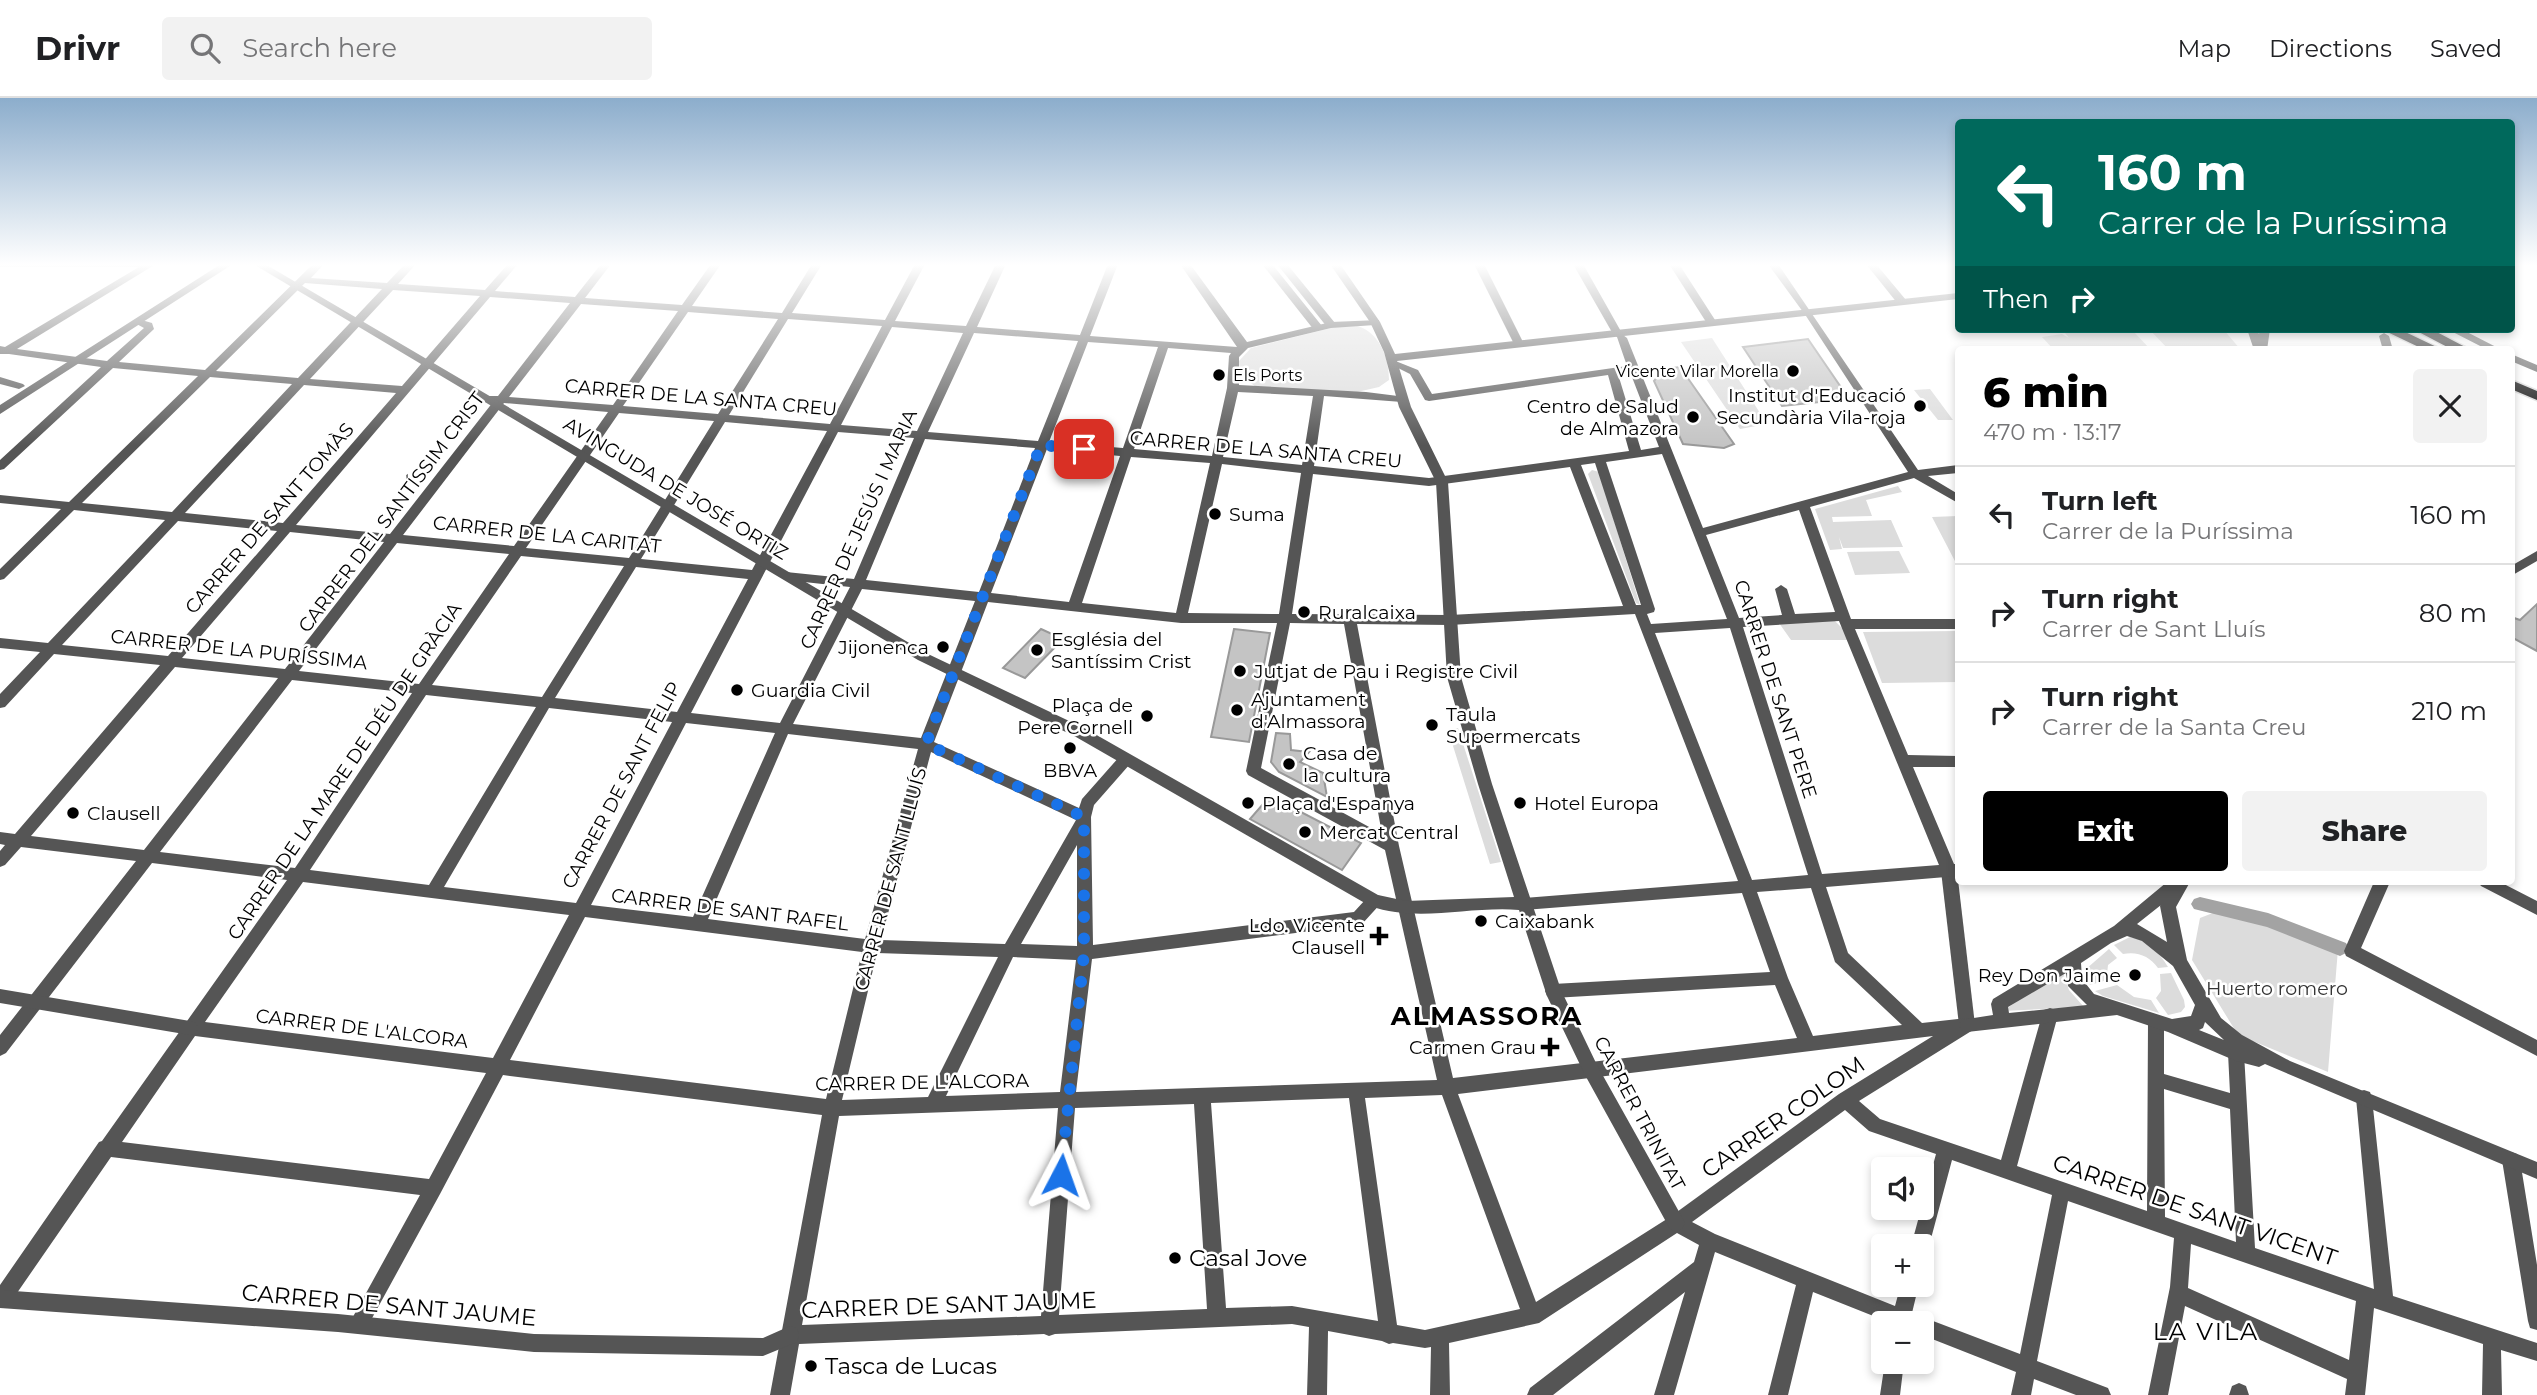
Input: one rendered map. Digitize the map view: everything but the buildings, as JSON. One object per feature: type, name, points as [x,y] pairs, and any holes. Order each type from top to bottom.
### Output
[{"type":"main road","points":[[2389,333],[2425,346]]},
{"type":"main road","points":[[2428,333],[2456,346]]},
{"type":"main road","points":[[2515,374],[2537,383]]},
{"type":"main road","points":[[2515,386],[2537,396]]},
{"type":"street","points":[[3,351],[48,325]]},
{"type":"street","points":[[0,410],[134,325]]},
{"type":"street","points":[[0,466],[149,329],[146,325]]},
{"type":"street","points":[[0,576],[257,325]]},
{"type":"street","points":[[0,703],[354,325]]},
{"type":"street","name":"AVINGUDA DE JOSÉ ORTIZ","points":[[360,325],[484,398],[500,402],[583,456],[845,611],[955,673],[1081,733],[1128,761]]},
{"type":"street","name":"CARRER DE SANT TOMÀS","points":[[0,861],[461,325]]},
{"type":"street","name":"CARRER DEL SANTÍSSIM CRIST","points":[[0,1048],[558,325]]},
{"type":"street","name":"CARRER DE LA MARE DE DÉU DE GRÀCIA","points":[[1,1299],[299,875],[423,688],[674,325]]},
{"type":"street","points":[[433,891],[778,325]]},
{"type":"street","name":"CARRER DE SANT FELIP","points":[[358,1324],[434,1188],[887,325]]},
{"type":"street","points":[[906,325],[1164,345],[1241,348],[1338,325]]},
{"type":"street","name":"CARRER DE JESÚS I MARIA","points":[[698,924],[784,728],[858,584],[921,434],[973,325]]},
{"type":"street","name":"CARRER DE SANT LLUÍS","points":[[780,1395],[832,1108],[871,946],[926,744],[1088,325]]},
{"type":"street","points":[[1225,325],[1241,348]]},
{"type":"street","points":[[1315,325],[1318,328]]},
{"type":"street","points":[[1376,325],[1392,360],[1401,394],[1442,482]]},
{"type":"street","points":[[1509,325],[1520,346]]},
{"type":"street","name":"CARRER DE SANT PERE","points":[[1613,325],[1634,368],[1735,624],[1841,957],[1919,1030]]},
{"type":"street","points":[[1392,360],[1718,325]]},
{"type":"street","points":[[1815,325],[1915,474],[1955,497]]},
{"type":"street","points":[[2461,333],[2488,346]]},
{"type":"street","points":[[1074,606],[1164,345]]},
{"type":"street","points":[[1181,618],[1233,388],[1234,356],[1241,348]]},
{"type":"street","points":[[3,351],[76,362],[404,390]]},
{"type":"street","points":[[2515,359],[2537,369]]},
{"type":"street","points":[[1392,360],[1414,372],[1429,398],[1634,368]]},
{"type":"street","points":[[1612,371],[1636,454]]},
{"type":"street","points":[[0,380],[19,386]]},
{"type":"street","points":[[1233,388],[1320,394],[1401,394]]},
{"type":"street","points":[[1320,394],[1284,621],[1253,771],[1392,846]]},
{"type":"street","name":"CARRER DE LA SANTA CREU","points":[[500,402],[723,417],[1442,482],[1667,450]]},
{"type":"street","points":[[1599,459],[1646,629],[1808,1044]]},
{"type":"street","points":[[1574,462],[1640,609]]},
{"type":"street","points":[[1700,533],[1915,474],[1955,469]]},
{"type":"street","name":"CARRER TRINITAT","points":[[1442,482],[1454,677],[1524,904],[1553,991],[1591,1070],[1676,1223]]},
{"type":"street","name":"CARRER DE LA CARITAT","points":[[0,499],[756,575]]},
{"type":"street","points":[[1049,1327],[1067,1100],[1084,953],[1084,817],[1087,803],[1128,761],[1376,901],[1406,908],[1501,902],[1524,904],[1954,870],[1903,761],[1847,625],[1804,506]]},
{"type":"street","points":[[2515,569],[2537,555]]},
{"type":"street","points":[[786,576],[1181,618],[1284,621],[1450,620],[1640,609]]},
{"type":"street","points":[[1781,589],[1790,619]]},
{"type":"street","points":[[1646,629],[1790,619],[1847,625],[1955,624]]},
{"type":"street","points":[[1350,621],[1392,846],[1447,1087],[1532,1316]]},
{"type":"street","name":"CARRER DE LA PURÍSSIMA","points":[[0,643],[926,744],[1084,817]]},
{"type":"street","points":[[1903,761],[1955,761]]},
{"type":"street","points":[[933,1105],[1008,953],[1084,817]]},
{"type":"street","name":"CARRER DE SANT RAFEL","points":[[0,838],[871,946],[1008,953],[1084,953],[1358,918],[1376,901]]},
{"type":"street","points":[[1955,885],[1967,1025]]},
{"type":"street","points":[[2002,1021],[1999,1004],[2121,928],[2176,885]]},
{"type":"street","points":[[2178,885],[2168,906],[2179,961],[2215,1023],[2236,1040],[2284,1066],[2537,1171]]},
{"type":"street","points":[[2381,885],[2352,951],[2537,1048]]},
{"type":"street","points":[[2492,885],[2537,908]]},
{"type":"street","points":[[2121,928],[2132,928],[2147,935],[2179,961]]},
{"type":"street","points":[[2073,960],[2074,981],[2089,999],[2115,1010],[2164,1024],[2236,1053],[2284,1066]]},
{"type":"street","points":[[1553,991],[1780,978]]},
{"type":"street","name":"CARRER DE L'ALCORA","points":[[0,996],[190,1028],[832,1108],[1447,1087],[1919,1030],[2115,1010]]},
{"type":"street","points":[[2164,1024],[2197,1023],[2203,1004]]},
{"type":"street","points":[[2007,1170],[2050,1015]]},
{"type":"street","points":[[2156,1223],[2156,1079],[2164,1024]]},
{"type":"street","name":"CARRER COLOM","points":[[1440,1338],[1532,1316],[1676,1223],[1844,1100],[1967,1025]]},
{"type":"street","points":[[2236,1053],[2245,1254]]},
{"type":"street","points":[[2156,1079],[2237,1103]]},
{"type":"street","points":[[1356,1090],[1389,1335]]},
{"type":"street","points":[[1202,1095],[1217,1319]]},
{"type":"street","points":[[2364,1098],[2384,1302]]},
{"type":"street","name":"CARRER DE SANT VICENT","points":[[1844,1100],[1875,1125],[2384,1302],[2537,1352]]},
{"type":"street","points":[[105,1148],[434,1188]]},
{"type":"street","points":[[1923,1234],[1946,1149]]},
{"type":"street","points":[[2511,1160],[2537,1321]]},
{"type":"street","points":[[2021,1395],[2062,1189]]},
{"type":"street","points":[[1676,1223],[1709,1241],[1881,1311]]},
{"type":"street","points":[[2158,1395],[2177,1293],[2183,1232]]},
{"type":"street","points":[[1664,1395],[1709,1241]]},
{"type":"street","points":[[1537,1395],[1700,1268]]},
{"type":"street","points":[[1778,1395],[1807,1280]]},
{"type":"street","points":[[2177,1293],[2358,1374]]},
{"type":"street","points":[[2355,1395],[2366,1295]]},
{"type":"street","name":"CARRER DE SANT JAUME","points":[[1,1299],[358,1324],[534,1343],[762,1347],[790,1335],[1049,1327],[1292,1315],[1389,1335],[1440,1338]]},
{"type":"street","points":[[1317,1395],[1319,1320]]},
{"type":"street","points":[[1934,1331],[2101,1395]]},
{"type":"street","points":[[2492,1337],[2492,1395]]},
{"type":"street","points":[[1440,1338],[1440,1395]]},
{"type":"street","points":[[1890,1395],[1893,1374]]},
{"type":"green space","points":[[1357,326],[1365,329],[1377,340],[1385,354],[1389,380],[1379,387],[1357,392],[1256,387],[1240,375],[1239,361],[1251,348],[1335,327]]},
{"type":"green space","points":[[2065,333],[2135,333],[2147,346],[2050,346],[2042,337],[2062,334],[2069,338]]},
{"type":"green space","points":[[2153,333],[2226,333],[2238,346],[2165,346]]},
{"type":"green space","points":[[1712,338],[1767,424],[1740,429],[1681,342]]},
{"type":"green space","points":[[1930,389],[1953,420],[1938,420],[1914,390]]},
{"type":"green space","points":[[1592,470],[1599,472],[1640,605],[1636,603],[1588,474]]},
{"type":"green space","points":[[1898,486],[1902,492],[1866,500],[1872,516],[1832,517],[1833,522],[1891,520],[1903,547],[1843,548],[1839,537],[1842,549],[1830,550],[1815,509]]},
{"type":"green space","points":[[1955,516],[1955,561],[1932,517]]},
{"type":"green space","points":[[1899,551],[1910,573],[1855,575],[1847,552]]},
{"type":"green space","points":[[1834,620],[1845,631],[1848,640],[1791,640],[1779,623]]},
{"type":"green space","points":[[1955,631],[1955,682],[1882,683],[1863,632]]},
{"type":"green space","points":[[1458,728],[1501,862],[1490,864],[1448,730]]},
{"type":"green space","name":"Huerto romero","points":[[2218,911],[2239,919],[2270,923],[2338,949],[2328,1072],[2238,1035],[2192,960],[2200,918]]},
{"type":"green space","points":[[2130,937],[2152,948],[2168,967],[2158,968],[2151,960],[2138,954],[2123,954],[2114,945]]},
{"type":"green space","points":[[2109,949],[2117,958],[2108,965],[2107,974],[2111,979],[2090,985],[2086,978],[2086,969]]},
{"type":"green space","points":[[2062,970],[2069,990],[2084,1007],[2003,1011]]},
{"type":"green space","points":[[2171,973],[2185,1007],[2181,1012],[2168,1015],[2156,998],[2161,991],[2160,974]]},
{"type":"green space","points":[[2117,985],[2134,997],[2151,1000],[2159,1013],[2103,996],[2095,991]]},
{"type":"waterway","points":[[2200,904],[2268,920],[2340,948]]},
{"type":"place","name":"Vicente Vilar Morella","points":[[1793,371]]},
{"type":"place","name":"Els Ports","points":[[1219,375]]},
{"type":"place","name":"Institut d'Educació Secundària Vila-roja","points":[[1920,406]]},
{"type":"place","name":"Centro de Salud de Almazora","points":[[1693,417]]},
{"type":"place","name":"Suma","points":[[1215,514]]},
{"type":"place","name":"Ruralcaixa","points":[[1304,612]]},
{"type":"place","name":"Jijonenca","points":[[943,647]]},
{"type":"place","name":"Església del Santíssim Crist","points":[[1037,650]]},
{"type":"place","name":"Jutjat de Pau i Registre Civil","points":[[1240,671]]},
{"type":"place","name":"Guardia Civil","points":[[737,690]]},
{"type":"place","name":"Ajuntament d'Almassora","points":[[1237,710]]},
{"type":"place","name":"Plaça de Pere Cornell","points":[[1147,716]]},
{"type":"place","name":"Taula Supermercats","points":[[1432,725]]},
{"type":"place","name":"BBVA","points":[[1070,748]]},
{"type":"place","name":"Casa de la cultura","points":[[1289,764]]},
{"type":"place","name":"Plaça d'Espanya","points":[[1248,803]]},
{"type":"place","name":"Hotel Europa","points":[[1520,803]]},
{"type":"place","name":"Clausell","points":[[73,813]]},
{"type":"place","name":"Mercat Central","points":[[1305,832]]},
{"type":"place","name":"Caixabank","points":[[1481,921]]},
{"type":"place","name":"Ldo. Vicente Clausell","points":[[1379,936]]},
{"type":"place","name":"Rey Don Jaime","points":[[2135,975]]},
{"type":"place","name":"Carmen Grau","points":[[1550,1047]]},
{"type":"place","name":"Casal Jove","points":[[1175,1258]]},
{"type":"place","name":"Tasca de Lucas","points":[[811,1366]]},
{"type":"district","name":"ALMASSORA","points":[[1487,1016]]},
{"type":"district","name":"LA VILA","points":[[2206,1332]]},
{"type":"route","points":[[1061,1175],[1084,953],[1084,817],[926,744],[1041,445],[1084,449]]}]
